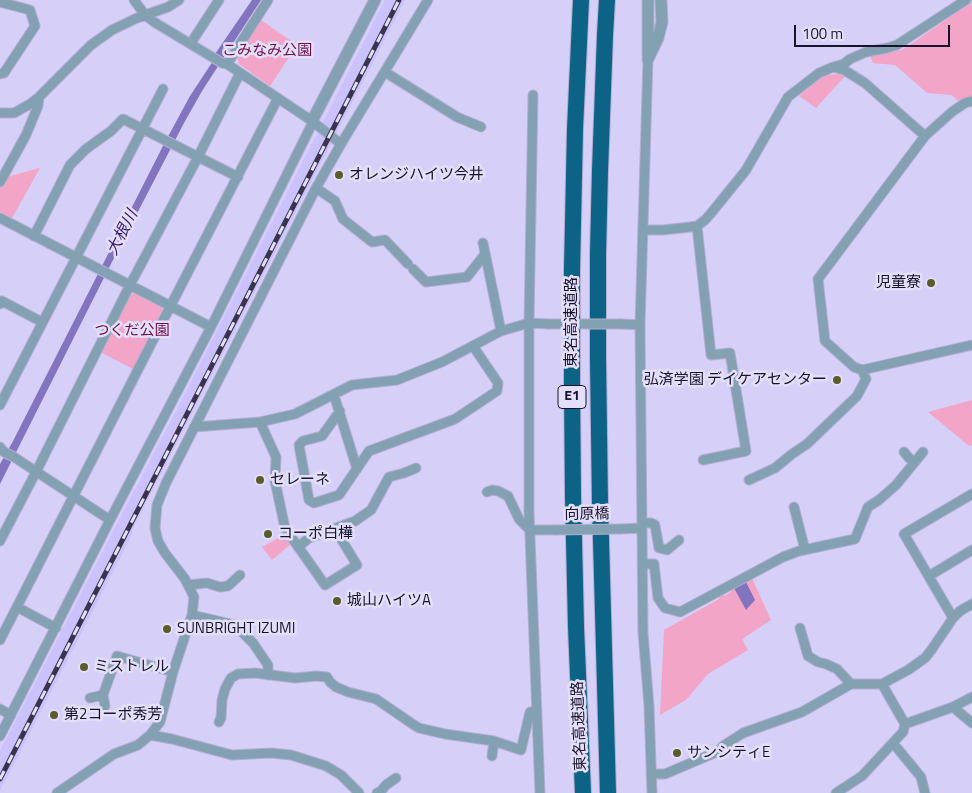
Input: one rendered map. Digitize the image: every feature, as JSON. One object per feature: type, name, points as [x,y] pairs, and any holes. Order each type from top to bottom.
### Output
[{"type":"highway","name":"東名高速道路","points":[[581,0],[575,129],[572,396],[576,627],[583,793]]},
{"type":"highway","name":"東名高速道路","points":[[607,0],[600,199],[598,357],[608,793]]},
{"type":"street","points":[[134,0],[154,22],[225,63],[342,144]]},
{"type":"street","points":[[0,113],[14,113],[30,104],[91,45],[112,30],[168,7],[179,0]]},
{"type":"street","points":[[191,43],[219,0]]},
{"type":"street","points":[[225,63],[268,0]]},
{"type":"street","points":[[0,736],[110,520],[212,327],[374,0]]},
{"type":"street","points":[[60,791],[114,754],[138,744],[150,735],[160,722],[192,615],[194,597],[185,579],[158,541],[155,528],[157,505],[194,427],[316,188],[428,0]]},
{"type":"street","points":[[648,0],[640,325],[643,633],[649,706],[652,793]]},
{"type":"street","points":[[648,59],[658,38],[662,22],[661,0]]},
{"type":"street","points":[[643,230],[690,227],[696,226],[705,220],[746,170],[788,97],[819,73],[844,64],[850,59],[866,52],[897,45],[966,0]]},
{"type":"street","points":[[0,2],[30,10],[35,26],[4,73],[0,74]]},
{"type":"street","points":[[833,68],[844,70],[856,76],[925,136]]},
{"type":"street","points":[[385,72],[457,117],[481,127]]},
{"type":"street","points":[[0,541],[240,73]]},
{"type":"street","points":[[0,405],[163,89]]},
{"type":"street","points":[[533,95],[529,323],[530,530],[540,793]]},
{"type":"street","points":[[0,182],[26,135],[38,106],[39,97]]},
{"type":"street","points":[[0,640],[278,98]]},
{"type":"street","points":[[972,101],[965,103],[954,111],[925,136],[818,279],[824,341],[854,367],[862,370],[972,345]]},
{"type":"street","points":[[34,236],[70,165],[86,149],[111,131],[123,119],[238,178]]},
{"type":"street","points":[[316,188],[335,201],[343,219],[372,242],[385,240],[426,282],[468,277],[485,254]]},
{"type":"street","points":[[0,218],[212,327]]},
{"type":"street","points":[[696,226],[711,354],[730,353],[746,450],[702,460]]},
{"type":"street","points":[[483,243],[501,331]]},
{"type":"street","points":[[0,304],[2,301],[42,322]]},
{"type":"street","points":[[194,427],[260,422],[295,414],[352,386],[397,380],[442,362],[501,331],[529,323],[640,325]]},
{"type":"street","points":[[340,411],[322,436],[303,441],[299,445],[309,500],[314,503],[339,495],[369,451],[455,419],[497,391],[498,383],[473,346]]},
{"type":"street","points":[[749,480],[775,468],[807,444],[857,396],[866,379],[862,370]]},
{"type":"street","points":[[334,395],[357,469]]},
{"type":"street","points":[[260,422],[276,457],[274,481],[285,528],[325,585],[357,565],[335,529]]},
{"type":"street","points":[[1,448],[4,452],[110,520]]},
{"type":"street","points":[[904,452],[908,458],[915,462]]},
{"type":"street","points":[[643,564],[654,564],[658,598],[666,608],[680,612],[784,557],[855,538],[868,507],[896,485],[923,452]]},
{"type":"street","points":[[298,547],[309,538],[355,522],[371,510],[390,477],[416,468]]},
{"type":"street","points":[[486,492],[498,491],[508,496],[519,519],[530,530]]},
{"type":"street","points":[[953,618],[904,534],[972,494]]},
{"type":"street","points":[[794,507],[805,550]]},
{"type":"street","points":[[642,525],[651,523],[655,525],[659,548],[668,550],[680,540]]},
{"type":"street","name":"向原橋","points":[[530,530],[620,529],[642,525]]},
{"type":"street","points":[[929,576],[972,550]]},
{"type":"street","points":[[188,585],[207,583],[220,587],[228,586],[240,575]]},
{"type":"street","points":[[651,774],[664,774],[719,751],[723,746],[743,733],[802,712],[851,684],[882,684],[925,658],[953,618],[972,604]]},
{"type":"street","points":[[17,606],[56,628]]},
{"type":"street","points":[[192,615],[235,625],[253,643],[268,665],[268,675]]},
{"type":"street","points":[[800,628],[808,656],[837,669],[851,684]]},
{"type":"street","points":[[105,706],[103,695],[117,656],[174,672]]},
{"type":"street","points":[[219,722],[225,689],[231,678],[238,674],[255,673],[295,678],[327,677],[336,687],[376,699],[419,728],[494,741],[521,750],[530,712],[537,710]]},
{"type":"street","points":[[836,793],[850,790],[903,732],[905,724],[882,684]]},
{"type":"street","points":[[90,698],[103,695]]},
{"type":"street","points":[[905,724],[953,707],[972,697]]},
{"type":"street","points":[[953,707],[972,723]]},
{"type":"street","points":[[0,709],[11,715]]},
{"type":"street","points":[[150,735],[232,755],[291,755],[326,766],[341,776],[359,793]]},
{"type":"street","points":[[492,756],[494,741]]},
{"type":"street","points":[[893,743],[921,777],[925,793]]},
{"type":"street","points":[[378,793],[396,778]]},
{"type":"street","points":[[60,791],[71,793]]},
{"type":"shaded area","points":[[385,0],[405,0],[0,791],[0,751]]},
{"type":"green space","points":[[972,2],[972,98],[958,101],[952,95],[927,93],[895,65],[873,63],[870,56],[902,50]]},
{"type":"green space","name":"こみなみ公園","points":[[261,20],[297,45],[270,86],[239,64],[237,57]]},
{"type":"green space","points":[[843,74],[845,76],[816,108],[799,96],[824,75]]},
{"type":"green space","points":[[40,168],[12,218],[0,212],[0,188],[10,176]]},
{"type":"green space","name":"つくだ公園","points":[[135,293],[162,307],[163,311],[133,369],[100,352],[130,295]]},
{"type":"green space","points":[[972,400],[972,445],[969,446],[928,412]]},
{"type":"green space","points":[[285,534],[291,544],[272,560],[262,547]]},
{"type":"green space","points":[[752,578],[771,620],[742,639],[748,650],[708,674],[686,700],[660,715],[664,630],[719,599],[718,597],[723,594],[725,596]]},
{"type":"water","name":"大根川","points":[[252,0],[261,0],[202,91],[184,123],[0,484],[0,464],[164,144],[190,96],[213,61],[215,54]]},
{"type":"water","points":[[746,582],[755,600],[746,610],[734,588]]},
{"type":"railway","points":[[0,779],[399,0]]},
{"type":"place","name":"オレンジハイツ今井","points":[[339,175]]},
{"type":"place","name":"児童寮","points":[[931,283]]},
{"type":"place","name":"弘済学園 デイケアセンター","points":[[837,380]]},
{"type":"place","name":"セレーネ","points":[[260,480]]},
{"type":"place","name":"コーポ白樺","points":[[268,534]]},
{"type":"place","name":"城山ハイツA","points":[[337,601]]},
{"type":"place","name":"SUNBRIGHT IZUMI","points":[[167,629]]},
{"type":"place","name":"ミストレル","points":[[84,667]]},
{"type":"place","name":"第2コーポ秀芳","points":[[54,715]]},
{"type":"place","name":"サンシティE","points":[[677,753]]}]
